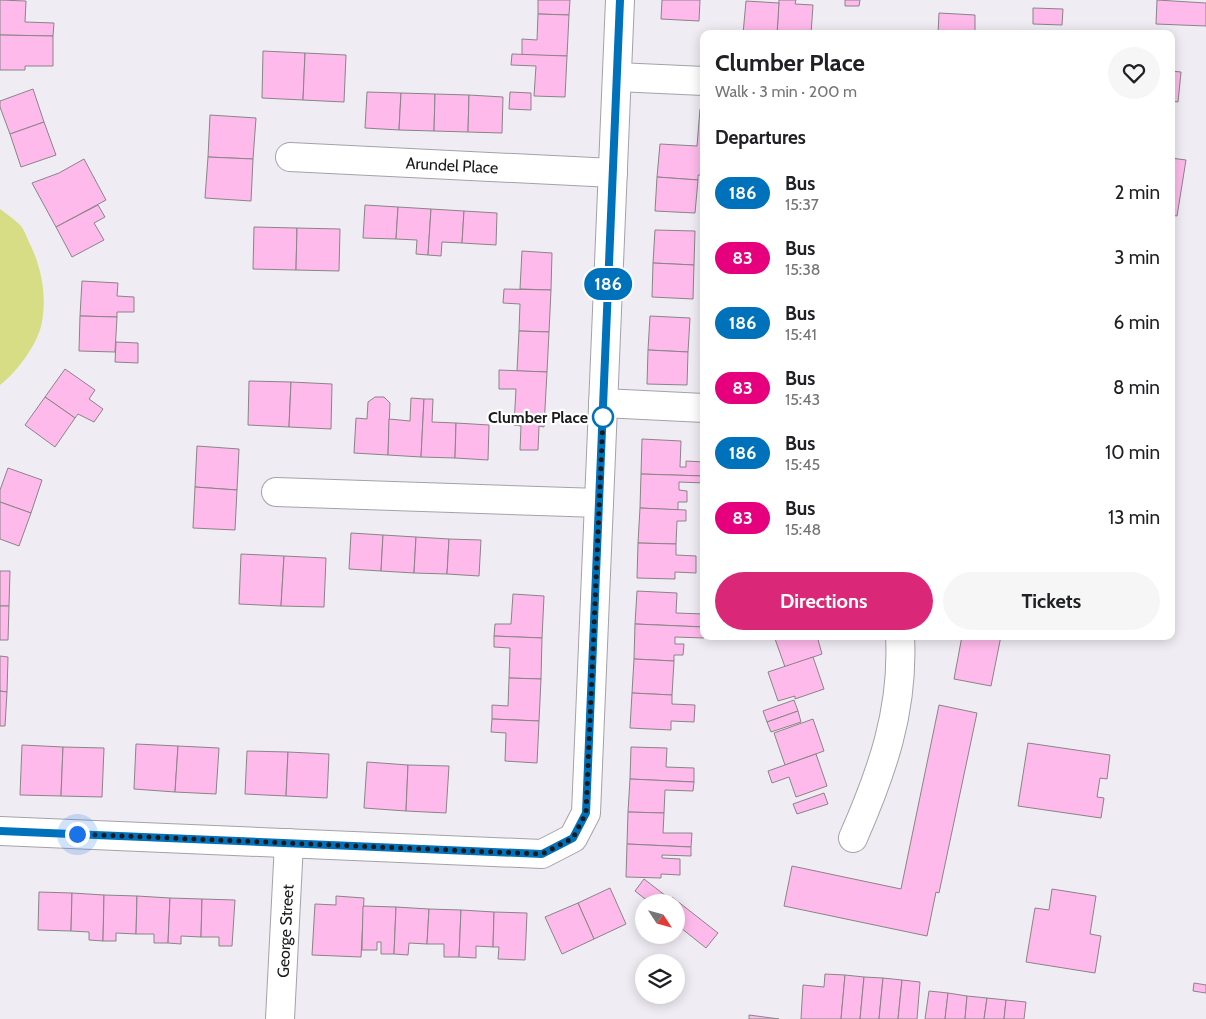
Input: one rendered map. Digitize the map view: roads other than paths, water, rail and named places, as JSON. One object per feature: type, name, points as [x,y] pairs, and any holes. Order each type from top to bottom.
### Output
[{"type":"street","points":[[0,831],[542,854],[573,838],[586,813],[620,0]]},
{"type":"street","points":[[617,77],[700,81]]},
{"type":"street","name":"Arundel Place","points":[[290,157],[613,173]]},
{"type":"street","points":[[603,404],[700,408]]},
{"type":"street","points":[[276,492],[599,503]]},
{"type":"street","points":[[853,838],[875,788],[892,735],[899,685],[900,640]]},
{"type":"street","name":"George Street","points":[[280,1019],[289,843]]},
{"type":"place","name":"Clumber Place","points":[[603,417]]}]
